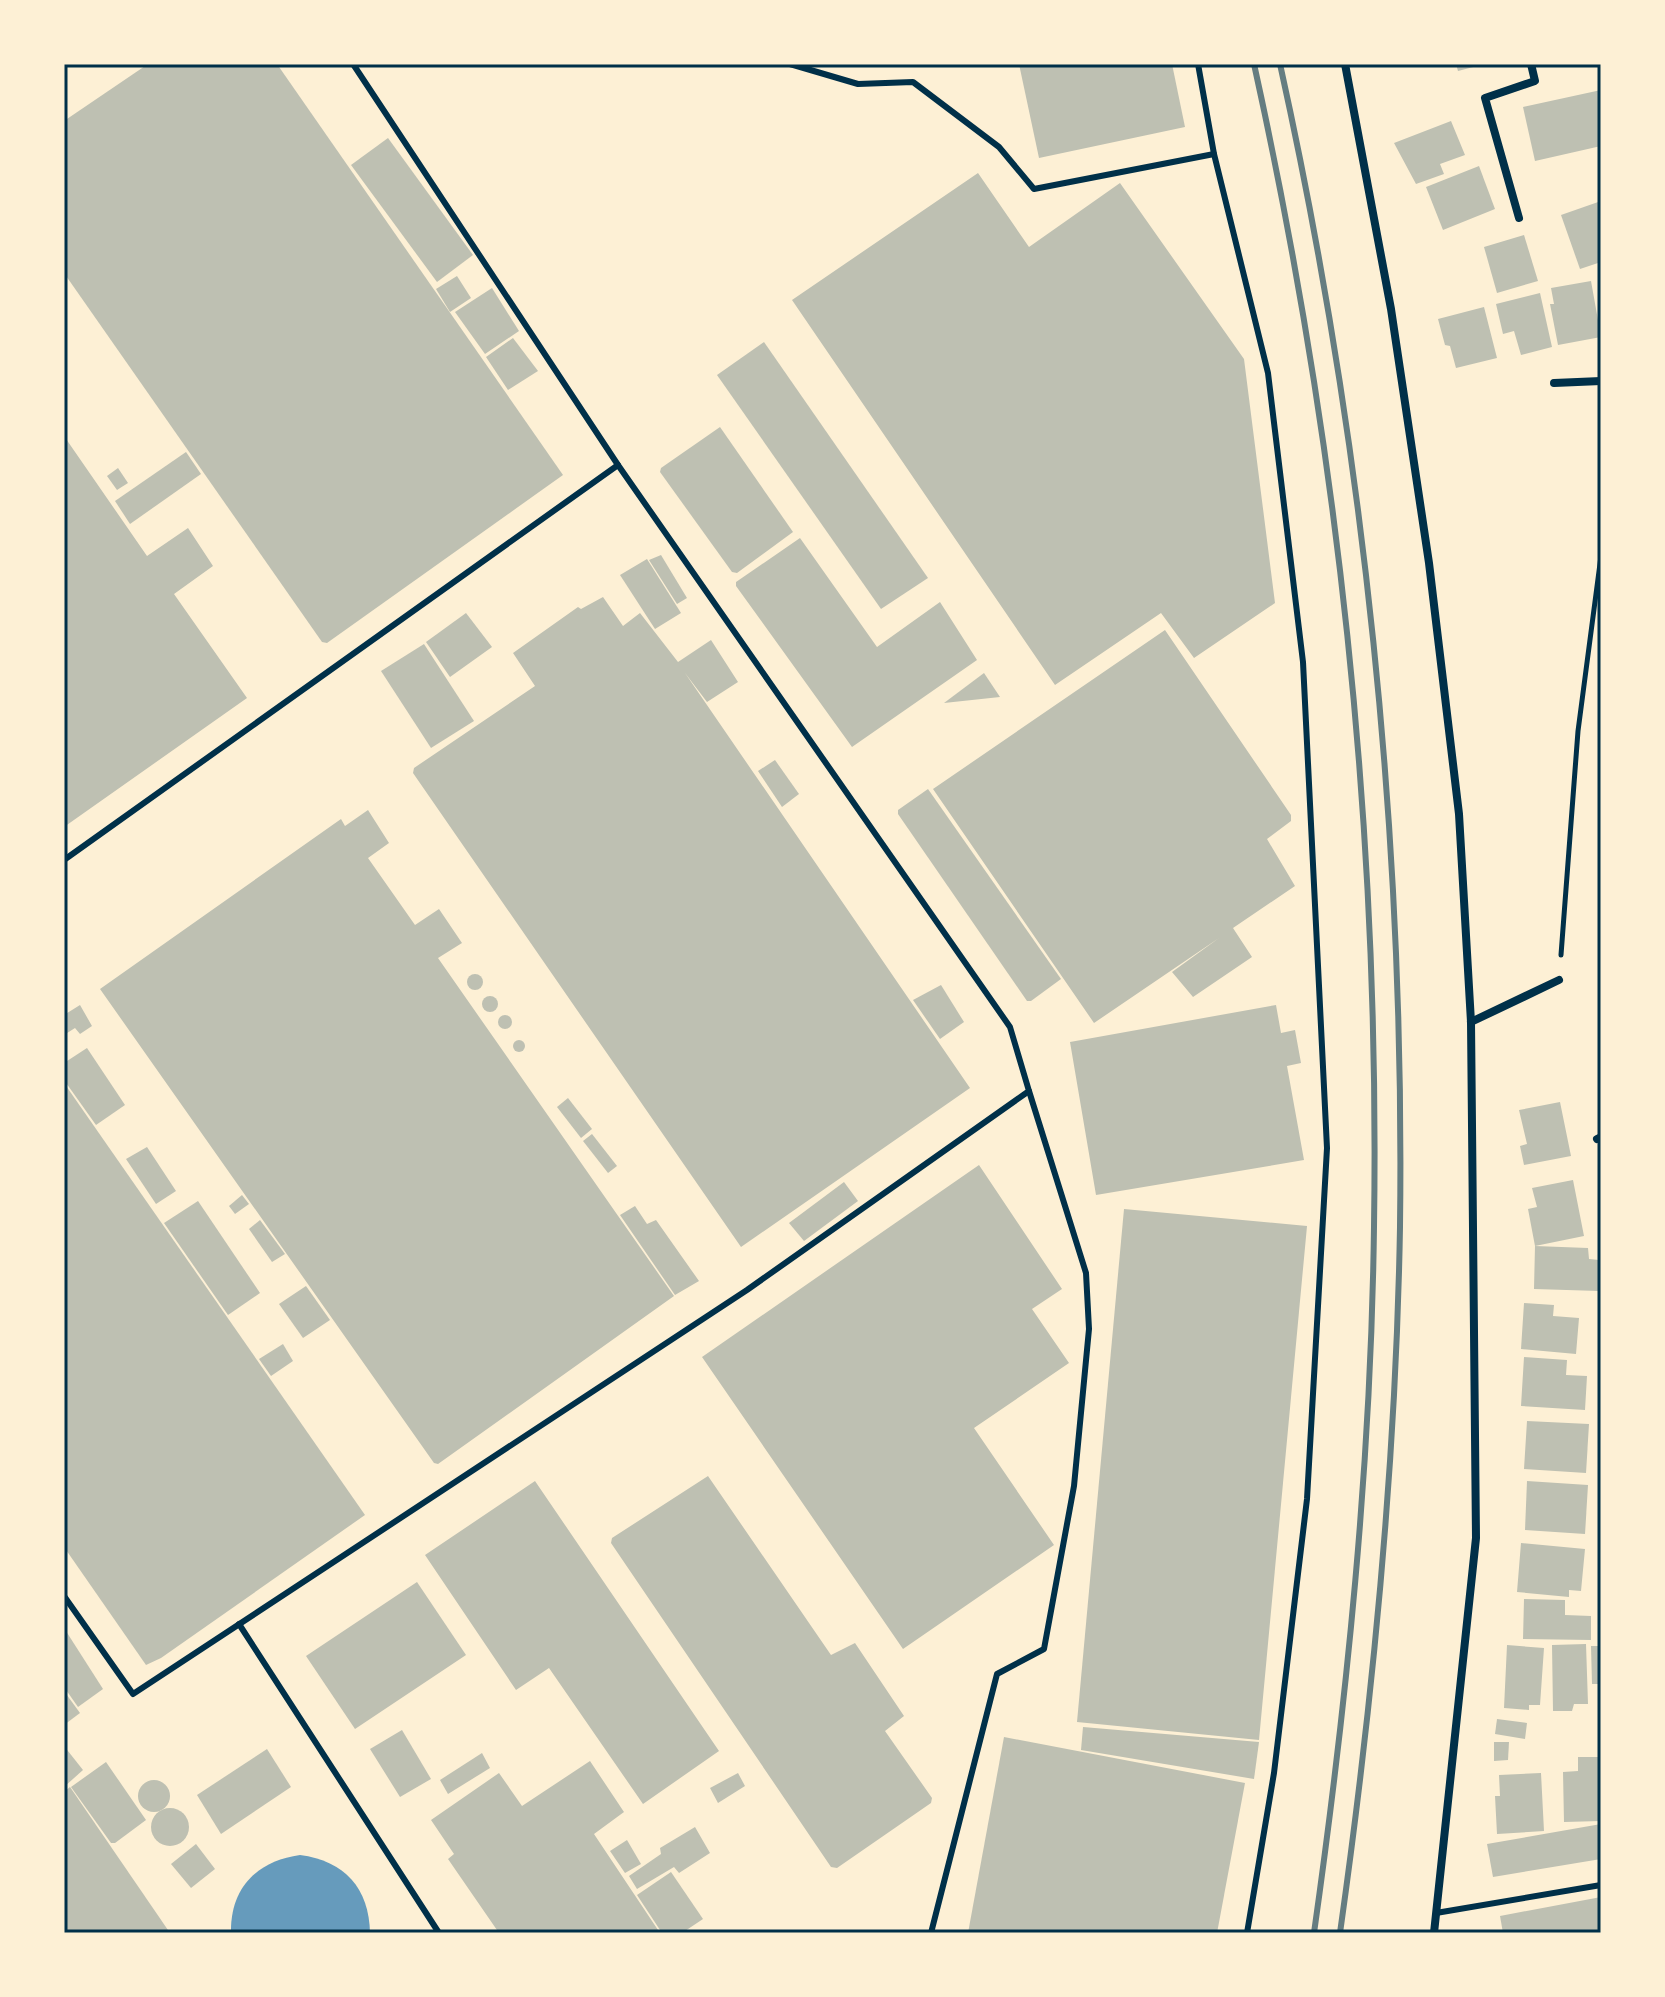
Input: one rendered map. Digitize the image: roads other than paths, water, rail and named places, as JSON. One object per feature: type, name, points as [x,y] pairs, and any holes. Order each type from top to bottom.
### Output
[{"type":"street","points":[[1345,64],[1391,309],[1429,563],[1459,814],[1471,1022],[1476,1538],[1434,1933]]},
{"type":"street","points":[[1519,218],[1485,98],[1535,81],[1531,64]]},
{"type":"street","points":[[1554,383],[1601,381]]},
{"type":"street","points":[[1471,1022],[1559,980]]},
{"type":"lane","points":[[353,64],[618,465],[1010,1027],[1086,1273],[1089,1329],[1074,1486],[1044,1649],[997,1674],[931,1933]]},
{"type":"lane","points":[[790,64],[858,84],[913,82],[999,147],[1034,189],[1214,154]]},
{"type":"lane","points":[[1198,64],[1214,154],[1268,373],[1303,662],[1327,1148],[1307,1499],[1274,1773],[1247,1933]]},
{"type":"lane","points":[[64,860],[618,465]]},
{"type":"lane","points":[[64,1596],[133,1694],[747,1290],[1029,1091]]},
{"type":"lane","points":[[239,1624],[439,1933]]},
{"type":"lane","points":[[1436,1913],[1601,1885]]},
{"type":"water","points":[[300,1855],[330,1863],[352,1879],[365,1903],[370,1933],[231,1933],[235,1903],[249,1879],[271,1863]]},
{"type":"railway","points":[[1254,64],[1284,207],[1330,496],[1348,642],[1370,934],[1374,1227],[1368,1404],[1347,1669],[1314,1933]]},
{"type":"railway","points":[[1280,64],[1335,351],[1356,496],[1386,788],[1400,1081],[1398,1315],[1388,1492],[1363,1757],[1340,1933]]}]
